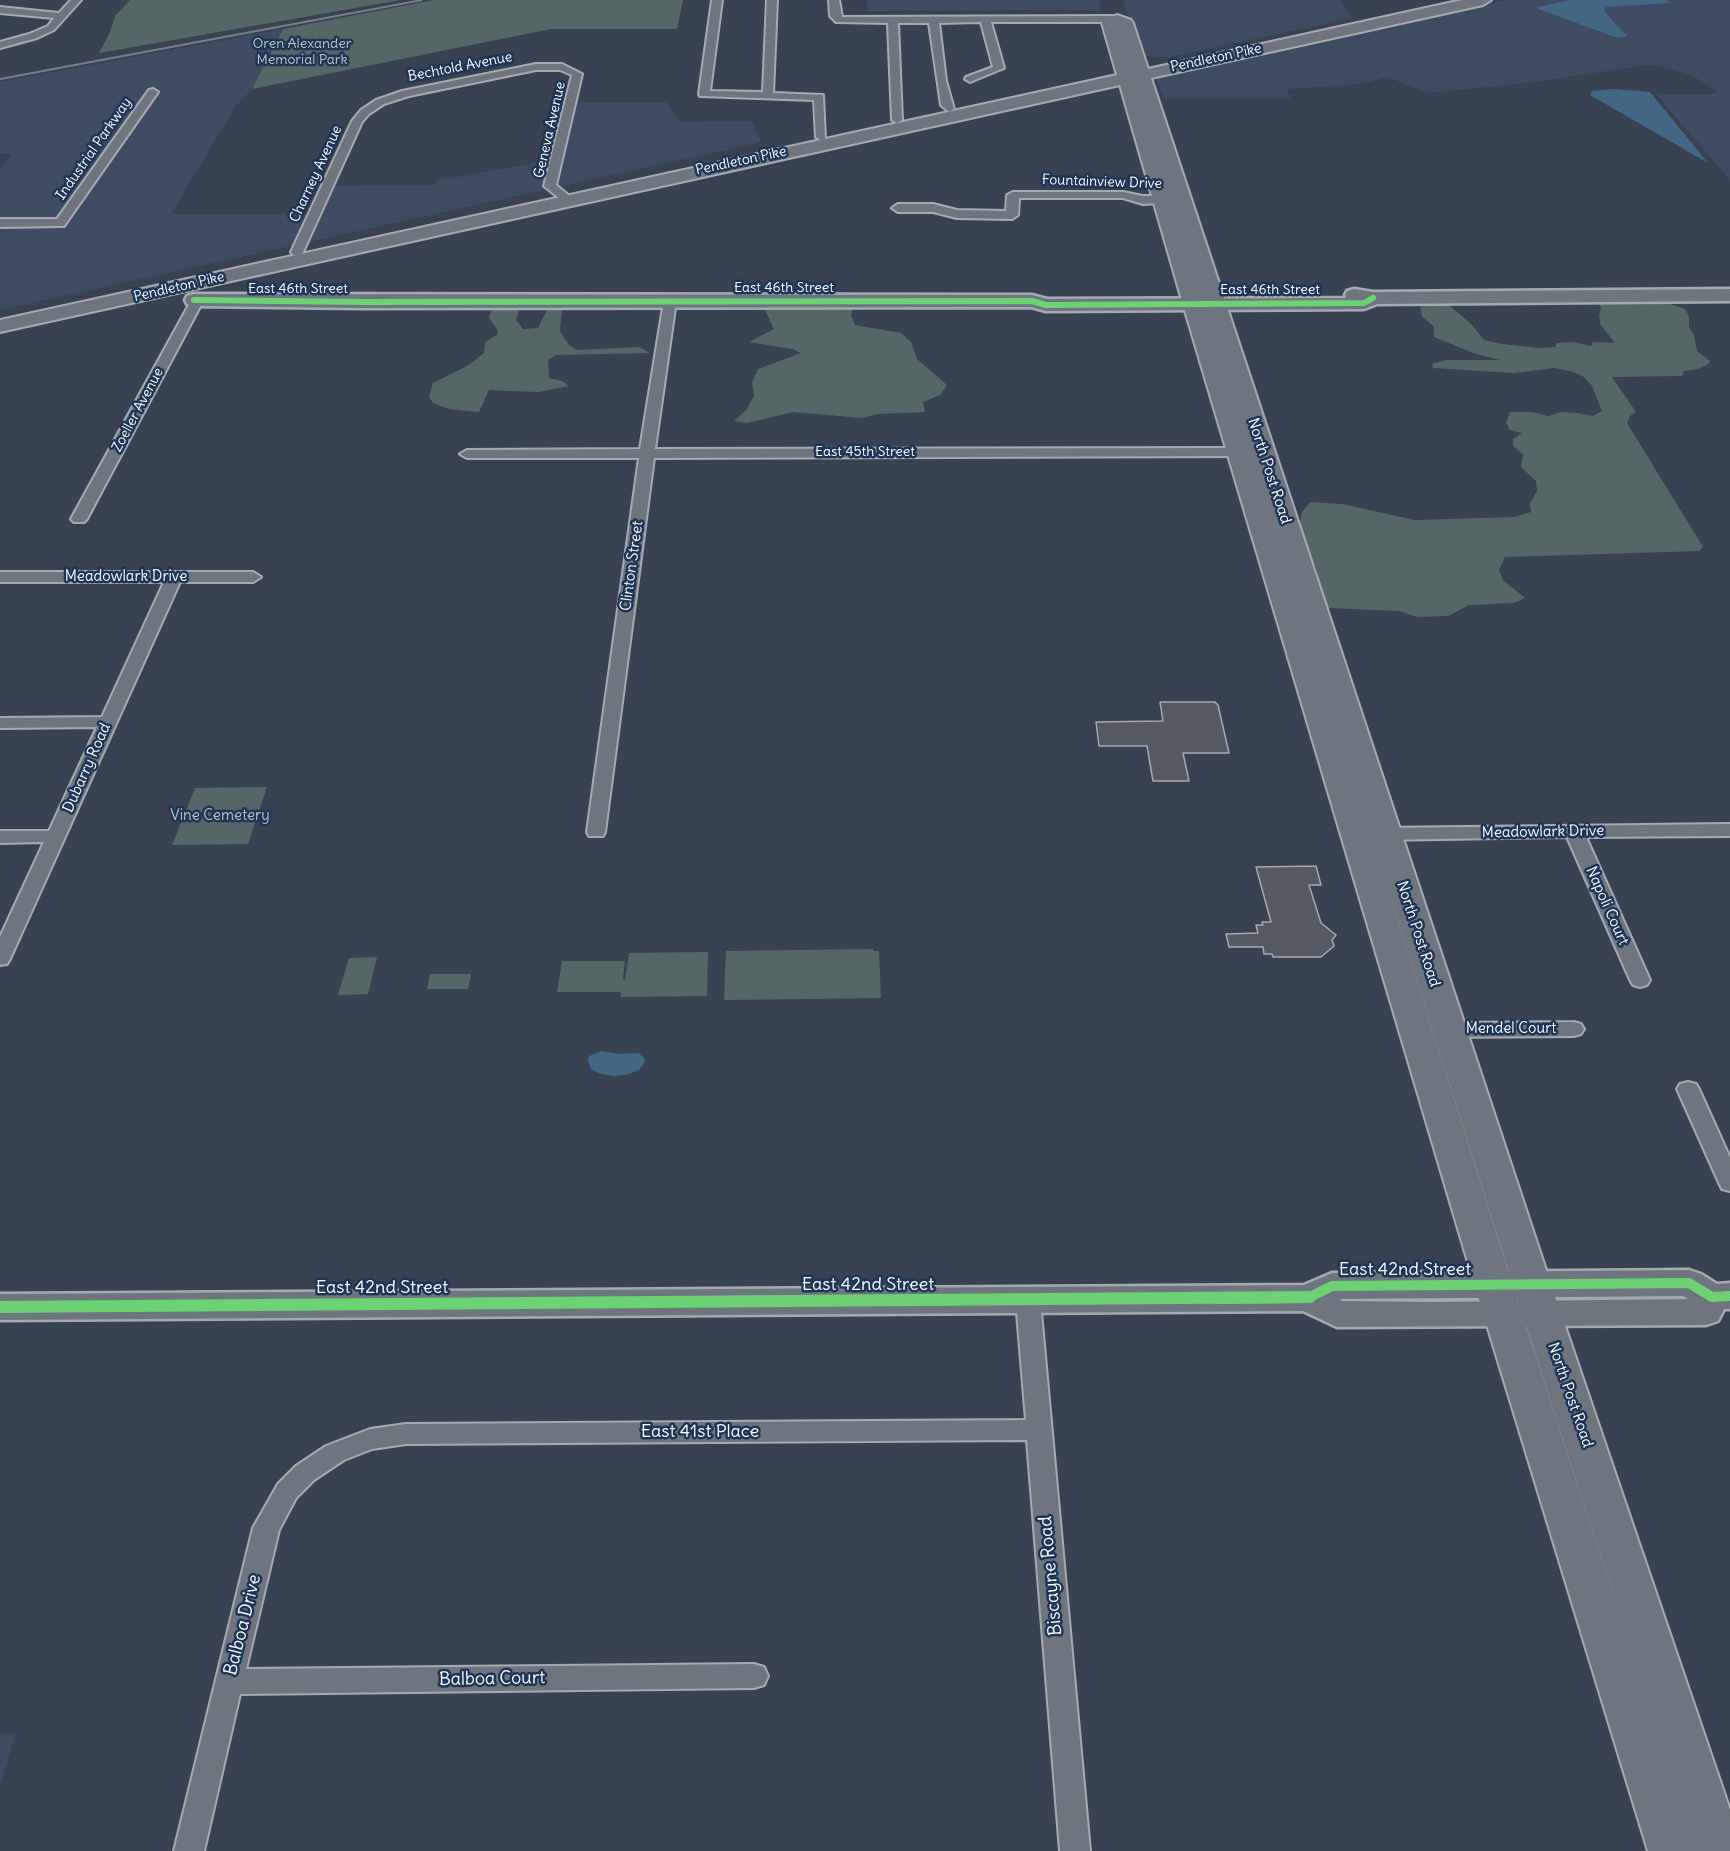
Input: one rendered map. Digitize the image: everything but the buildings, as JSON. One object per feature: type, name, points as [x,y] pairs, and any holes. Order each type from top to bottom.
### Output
[{"type":"main road","name":"North Post Road","points":[[1111,0],[1117,20],[1110,23],[1133,73],[1202,300],[1518,1300],[1720,1851]]},
{"type":"main road","name":"Pendleton Pike","points":[[0,316],[1083,87],[1116,87],[1133,73],[1178,59],[1450,0]]},
{"type":"main road","name":"Pendleton Pike","points":[[0,326],[160,291],[197,294],[563,197],[821,137],[1483,0]]},
{"type":"main road","name":"North Post Road","points":[[1372,834],[1449,1030],[1518,1300],[1672,1851]]},
{"type":"street","points":[[0,45],[44,32],[56,24],[76,0]]},
{"type":"street","points":[[717,0],[704,94],[819,96],[821,137]]},
{"type":"street","points":[[768,94],[772,0]]},
{"type":"street","points":[[834,0],[835,16],[839,20],[1117,20]]},
{"type":"street","points":[[0,10],[62,15]]},
{"type":"street","points":[[970,79],[999,68],[985,19]]},
{"type":"street","points":[[893,20],[897,120]]},
{"type":"street","points":[[934,20],[941,81],[949,109]]},
{"type":"street","name":"Bechtold Avenue","points":[[366,111],[386,100],[417,91],[536,67],[565,68]]},
{"type":"street","name":"Geneva Avenue","points":[[563,197],[550,186],[578,76],[575,71],[565,68]]},
{"type":"street","name":"Industrial Parkway","points":[[0,223],[60,223],[153,92]]},
{"type":"street","name":"Charney Avenue","points":[[297,252],[357,121],[366,111]]},
{"type":"street","name":"Fountainview Drive","points":[[898,208],[933,208],[957,214],[1012,215],[1013,195],[1123,195],[1133,199],[1172,199]]},
{"type":"street","name":"East 46th Street","points":[[197,294],[670,301],[1032,301],[1046,305],[1202,300],[1364,303],[1373,298],[1730,295]]},
{"type":"street","name":"Zoeller Avenue","points":[[79,519],[197,294]]},
{"type":"street","name":"Clinton Street","points":[[596,832],[670,301]]},
{"type":"street","name":"East 45th Street","points":[[467,454],[1251,452]]},
{"type":"street","name":"Meadowlark Drive","points":[[0,577],[253,577]]},
{"type":"street","name":"Dubarry Road","points":[[0,959],[174,577]]},
{"type":"street","points":[[0,723],[108,722]]},
{"type":"street","name":"Meadowlark Drive","points":[[1372,834],[1730,830]]},
{"type":"street","name":"Napoli Court","points":[[1574,832],[1640,980]]},
{"type":"street","points":[[0,837],[56,836]]},
{"type":"street","name":"Mendel Court","points":[[1449,1030],[1574,1029]]},
{"type":"street","points":[[1688,1089],[1730,1182]]},
{"type":"street","name":"East 42nd Street","points":[[0,1307],[1308,1298],[1337,1314],[1518,1300],[1706,1311],[1721,1297]]},
{"type":"street","name":"Biscayne Road","points":[[1028,1301],[1075,1851]]},
{"type":"street","name":"East 41st Place","points":[[361,1442],[406,1434],[1039,1430]]},
{"type":"street","name":"Balboa Drive","points":[[189,1851],[266,1528],[282,1498],[305,1473],[327,1457],[361,1442]]},
{"type":"street","name":"Balboa Court","points":[[230,1682],[754,1676]]},
{"type":"shaded area","points":[[867,0],[1099,0],[1101,10],[868,11]]},
{"type":"shaded area","points":[[1123,0],[1341,0],[1352,18],[1170,57],[1153,57],[1139,53]]},
{"type":"shaded area","points":[[1507,0],[1730,0],[1730,180],[1656,94],[1712,94],[1717,91],[1693,76],[1658,66],[1645,65],[1537,82],[1428,93],[1388,77],[1360,84],[1287,89],[1290,99],[1164,99],[1156,80],[1156,77],[1183,70]]},
{"type":"shaded area","points":[[1570,0],[1667,0],[1669,3],[1606,7],[1604,11],[1627,36],[1618,38],[1538,9],[1538,7]]},
{"type":"shaded area","points":[[283,29],[252,89],[236,106],[171,214],[307,214],[321,186],[434,185],[436,179],[550,160],[566,102],[666,102],[680,122],[751,121],[762,142],[0,310],[0,233],[3,229],[0,229],[0,170],[12,154],[0,154],[0,82]]},
{"type":"shaded area","points":[[1614,89],[1650,92],[1708,163],[1590,95],[1592,91]]},
{"type":"shaded area","points":[[602,1051],[618,1054],[639,1053],[645,1059],[644,1064],[639,1070],[629,1074],[614,1076],[601,1074],[591,1069],[588,1061],[589,1056]]},
{"type":"shaded area","points":[[0,1733],[16,1733],[0,1786]]},
{"type":"green space","points":[[130,0],[401,0],[99,53],[115,16]]},
{"type":"green space","name":"Oren Alexander Memorial Park","points":[[434,0],[683,0],[677,29],[551,29],[252,89],[283,29]]},
{"type":"green space","points":[[1596,300],[1659,300],[1685,309],[1689,316],[1689,327],[1694,335],[1697,351],[1710,361],[1698,369],[1684,371],[1682,376],[1612,377],[1636,412],[1630,416],[1627,423],[1703,547],[1699,551],[1505,557],[1499,570],[1503,580],[1525,598],[1514,603],[1469,605],[1448,616],[1417,617],[1399,611],[1329,608],[1321,598],[1317,570],[1300,522],[1302,512],[1310,502],[1342,504],[1415,520],[1515,517],[1531,512],[1530,504],[1537,491],[1536,481],[1521,467],[1523,454],[1513,446],[1513,439],[1522,433],[1510,430],[1506,423],[1510,412],[1531,412],[1549,416],[1560,412],[1593,416],[1602,411],[1592,386],[1584,377],[1571,371],[1554,368],[1514,373],[1433,368],[1432,364],[1446,360],[1500,360],[1473,353],[1434,337],[1434,327],[1422,316],[1420,307],[1432,304],[1449,305],[1471,324],[1484,340],[1502,344],[1540,348],[1555,347],[1557,343],[1573,342],[1591,346],[1593,342],[1615,343],[1600,324],[1601,308]]},
{"type":"green space","points":[[759,305],[854,306],[851,315],[855,325],[901,333],[911,342],[917,359],[947,385],[940,395],[923,402],[925,412],[877,414],[863,418],[793,412],[747,423],[734,421],[747,409],[754,396],[752,382],[758,369],[801,353],[792,349],[749,342],[774,329],[765,310]]},
{"type":"green space","points":[[501,307],[519,310],[516,320],[523,329],[538,328],[548,308],[562,308],[560,331],[569,345],[577,350],[639,347],[650,353],[556,355],[548,360],[549,378],[562,381],[569,386],[539,392],[489,390],[479,412],[449,409],[433,403],[429,397],[433,383],[469,365],[484,353],[485,342],[498,334],[489,318],[491,311]]},
{"type":"green space","name":"Vine Cemetery","points":[[267,787],[248,844],[172,845],[195,788]]},
{"type":"green space","points":[[873,949],[879,951],[881,998],[724,1000],[726,951]]},
{"type":"green space","points":[[708,952],[707,996],[621,997],[621,992],[557,992],[562,961],[625,961],[623,979],[625,980],[629,953]]},
{"type":"green space","points":[[377,957],[368,994],[338,995],[349,958]]},
{"type":"green space","points":[[430,974],[471,974],[468,989],[427,989]]},
{"type":"railway","points":[[0,79],[422,0]]},
{"type":"cycle path","points":[[194,300],[361,302],[1032,301],[1046,305],[1364,303],[1373,298]]},
{"type":"cycle path","points":[[0,1307],[1308,1298],[1332,1286],[1689,1283],[1712,1297],[1730,1296]]}]
